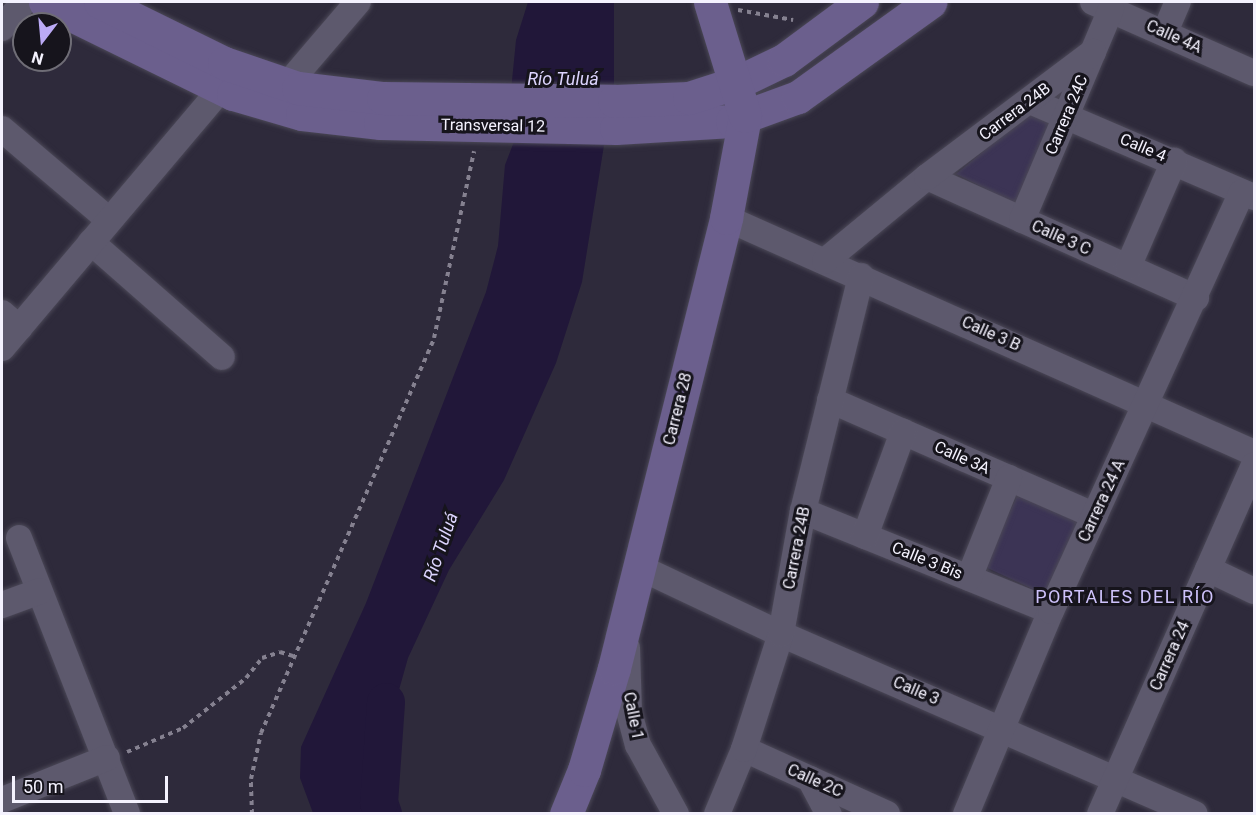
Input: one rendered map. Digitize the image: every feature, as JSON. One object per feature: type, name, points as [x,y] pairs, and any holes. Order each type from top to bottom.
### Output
[{"type":"main road","name":"Transversal 12","points":[[45,2],[221,89],[266,105],[341,120],[615,115],[694,125],[745,116],[798,97],[831,77],[930,2]]},
{"type":"main road","name":"Transversal 12","points":[[100,2],[224,63],[287,85],[486,117]]},
{"type":"main road","name":"Transversal 12","points":[[615,115],[689,98],[738,82],[784,60],[862,2]]},
{"type":"main road","name":"Carrera 28","points":[[566,813],[597,728],[628,610],[726,218],[745,116],[738,82],[711,4]]},
{"type":"street","points":[[2,28],[24,2]]},
{"type":"street","points":[[287,85],[358,2]]},
{"type":"street","points":[[1165,32],[1178,2]]},
{"type":"street","name":"Calle 4A","points":[[1102,5],[1254,74]]},
{"type":"street","name":"Carrera 24C","points":[[1022,220],[1093,52],[1102,5]]},
{"type":"street","name":"Carrera 24B","points":[[825,261],[927,177],[1093,52]]},
{"type":"street","points":[[2,348],[10,320],[91,242],[221,89]]},
{"type":"street","name":"Calle 4","points":[[1030,100],[1248,194]]},
{"type":"street","points":[[2,129],[110,220]]},
{"type":"street","points":[[1128,267],[1174,161]]},
{"type":"street","name":"Calle 3 C","points":[[927,177],[1196,298]]},
{"type":"street","name":"Carrera 24 A","points":[[966,813],[1051,611],[1196,298],[1248,194]]},
{"type":"street","name":"Calle 3 B","points":[[726,218],[861,276],[1254,453]]},
{"type":"street","points":[[91,242],[222,357]]},
{"type":"street","name":"Carrera 24B","points":[[717,813],[744,749],[781,634],[803,511],[861,276]]},
{"type":"street","name":"Calle 3A","points":[[830,400],[1095,516]]},
{"type":"street","points":[[866,536],[903,432]]},
{"type":"street","name":"Carrera 24","points":[[1100,813],[1254,465]]},
{"type":"street","points":[[969,578],[1009,478]]},
{"type":"street","name":"Calle 3 Bis","points":[[803,511],[1051,611]]},
{"type":"street","points":[[19,538],[127,813]]},
{"type":"street","name":"Calle 3","points":[[639,567],[781,634],[1194,813]]},
{"type":"street","points":[[1208,569],[1254,591]]},
{"type":"street","points":[[2,605],[40,591]]},
{"type":"street","name":"Calle 1","points":[[628,610],[629,712],[652,776],[676,813]]},
{"type":"street","name":"Calle 2C","points":[[744,749],[887,813]]},
{"type":"street","points":[[9,803],[109,764]]},
{"type":"street","points":[[810,779],[829,813]]},
{"type":"path","points":[[711,4],[772,16],[825,30]]},
{"type":"path","points":[[252,813],[254,757],[293,656],[386,454],[434,338],[486,117]]},
{"type":"path","points":[[109,764],[127,751],[183,728],[246,678],[262,658],[280,652],[293,656]]},
{"type":"shaded area","points":[[1032,111],[1056,120],[1020,206],[956,174]]},
{"type":"shaded area","points":[[1018,494],[1080,523],[1046,595],[984,567]]},
{"type":"water","name":"Río Tuluá","points":[[528,2],[614,2],[614,83],[582,282],[556,363],[504,480],[449,570],[408,658],[375,775],[382,793],[399,813],[313,813],[300,778],[301,747],[366,603],[486,292],[498,246],[505,165],[515,139],[509,111],[516,40]]},
{"type":"waterway","name":"Río Tuluá","points":[[383,814],[379,803],[386,702]]},
{"type":"district","name":"PORTALES DEL RÍO","points":[[1125,597]]}]
